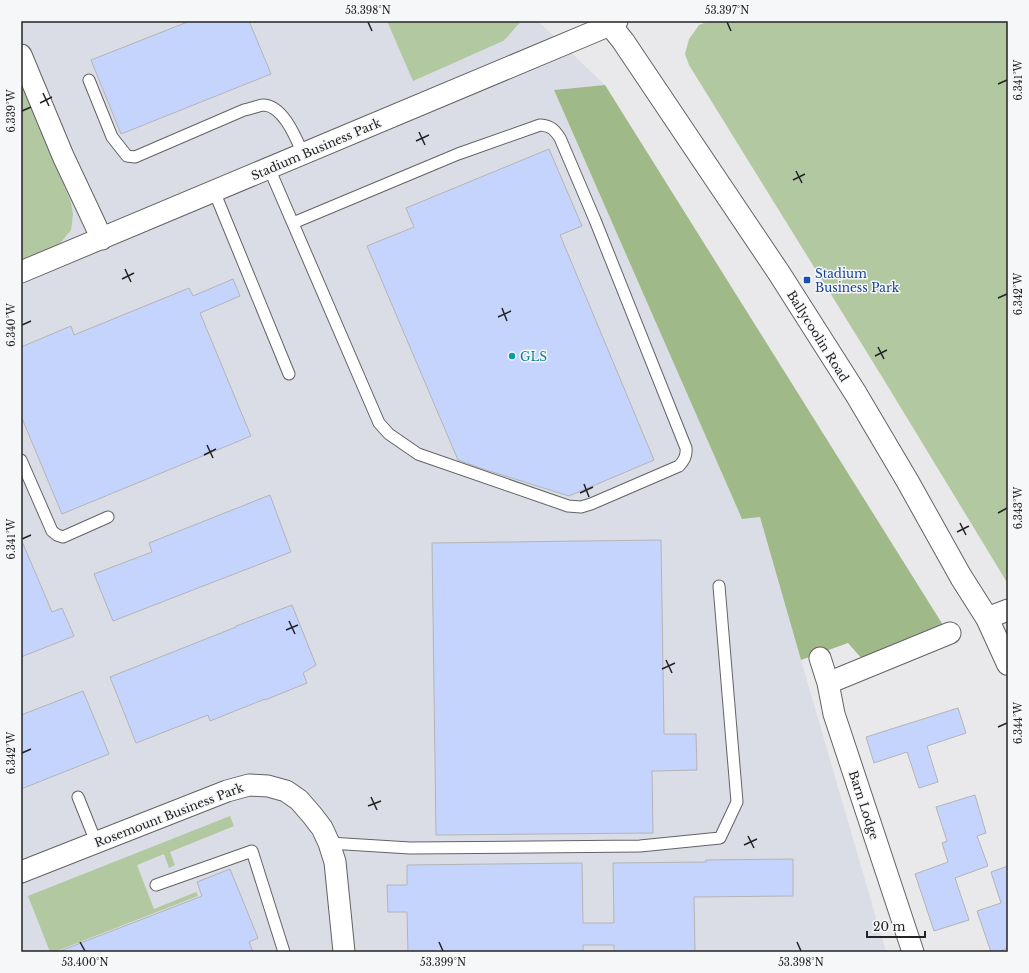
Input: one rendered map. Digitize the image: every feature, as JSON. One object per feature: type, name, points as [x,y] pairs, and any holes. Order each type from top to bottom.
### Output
[{"type":"street","name":"Stadium Business Park","points":[[21,272],[303,154],[611,22]]},
{"type":"street","name":"Ballycoolin Road","points":[[611,22],[792,293],[868,415],[908,482],[961,577],[988,618],[1008,664]]},
{"type":"street","points":[[21,55],[63,156],[102,239]]},
{"type":"street","points":[[988,618],[1008,610]]},
{"type":"street","points":[[828,683],[950,633]]},
{"type":"street","name":"Barn Lodge","points":[[820,658],[828,683],[834,714],[913,952]]},
{"type":"street","name":"Rosemount Business Park","points":[[21,872],[228,791],[249,785],[268,786],[286,791],[299,800],[322,828],[329,843],[335,862],[344,952]]},
{"type":"lane","points":[[89,80],[112,137],[126,156],[135,157],[244,110],[262,105],[272,107],[283,116],[292,130],[303,154]]},
{"type":"lane","points":[[269,168],[379,423],[389,434],[418,454],[568,506],[581,507],[591,504],[679,466],[684,461],[687,454],[686,448],[595,220],[560,138],[554,130],[540,125],[458,154],[293,223]]},
{"type":"lane","points":[[214,191],[289,374]]},
{"type":"lane","points":[[21,460],[52,531],[57,535],[63,537],[108,516]]},
{"type":"lane","points":[[329,843],[410,848],[640,846],[720,838],[737,802],[719,586]]},
{"type":"lane","points":[[78,797],[96,842]]},
{"type":"lane","points":[[156,885],[252,851],[284,952]]},
{"type":"shaded area","points":[[21,21],[538,21],[605,85],[554,90],[742,519],[760,517],[886,952],[21,952]]},
{"type":"green space","points":[[387,21],[522,21],[503,41],[413,81]]},
{"type":"green space","points":[[709,21],[1008,21],[1008,584],[689,65],[685,54],[689,39],[699,25]]},
{"type":"green space","points":[[21,84],[71,202],[73,214],[71,230],[57,247],[21,262]]},
{"type":"green space","points":[[605,85],[943,625],[863,660],[848,643],[801,660],[760,517],[742,519],[554,90]]},
{"type":"green space","points":[[230,816],[234,826],[170,852],[175,865],[169,868],[164,854],[137,865],[154,909],[196,892],[198,896],[54,952],[50,952],[28,896]]},
{"type":"building","points":[[190,21],[249,21],[271,74],[121,134],[91,60]]},
{"type":"building","name":"GLS","points":[[549,149],[582,226],[560,235],[654,460],[569,496],[458,460],[367,246],[414,227],[406,208]]},
{"type":"building","points":[[233,279],[240,296],[200,313],[251,436],[62,514],[21,416],[21,347],[71,326],[74,335],[189,288],[193,296]]},
{"type":"building","points":[[270,495],[291,552],[113,621],[94,574],[152,552],[149,543]]},
{"type":"building","points":[[21,539],[52,612],[62,608],[74,636],[21,657]]},
{"type":"building","points":[[661,540],[664,734],[696,734],[697,770],[652,771],[653,833],[436,835],[432,543]]},
{"type":"building","points":[[292,605],[316,665],[303,673],[307,683],[210,721],[208,715],[136,743],[110,677]]},
{"type":"building","points":[[83,691],[109,754],[21,789],[21,715]]},
{"type":"building","points":[[958,708],[966,733],[927,746],[938,782],[919,788],[907,752],[874,763],[866,737]]},
{"type":"building","points":[[975,795],[986,833],[977,836],[988,866],[955,878],[969,920],[934,931],[915,874],[948,862],[942,843],[947,841],[936,807]]},
{"type":"building","points":[[793,859],[793,896],[694,897],[695,952],[614,952],[614,945],[583,945],[583,952],[408,952],[407,912],[388,912],[387,885],[407,885],[407,865],[582,863],[583,923],[614,923],[613,863]]},
{"type":"building","points":[[1008,866],[1008,948],[997,952],[991,952],[977,911],[1001,903],[991,872]]},
{"type":"building","points":[[230,869],[258,938],[249,942],[253,952],[60,951],[202,896],[197,882]]},
{"type":"place","name":"Stadium Business Park","points":[[807,280]]},
{"type":"place","name":"GLS","points":[[512,356]]}]
